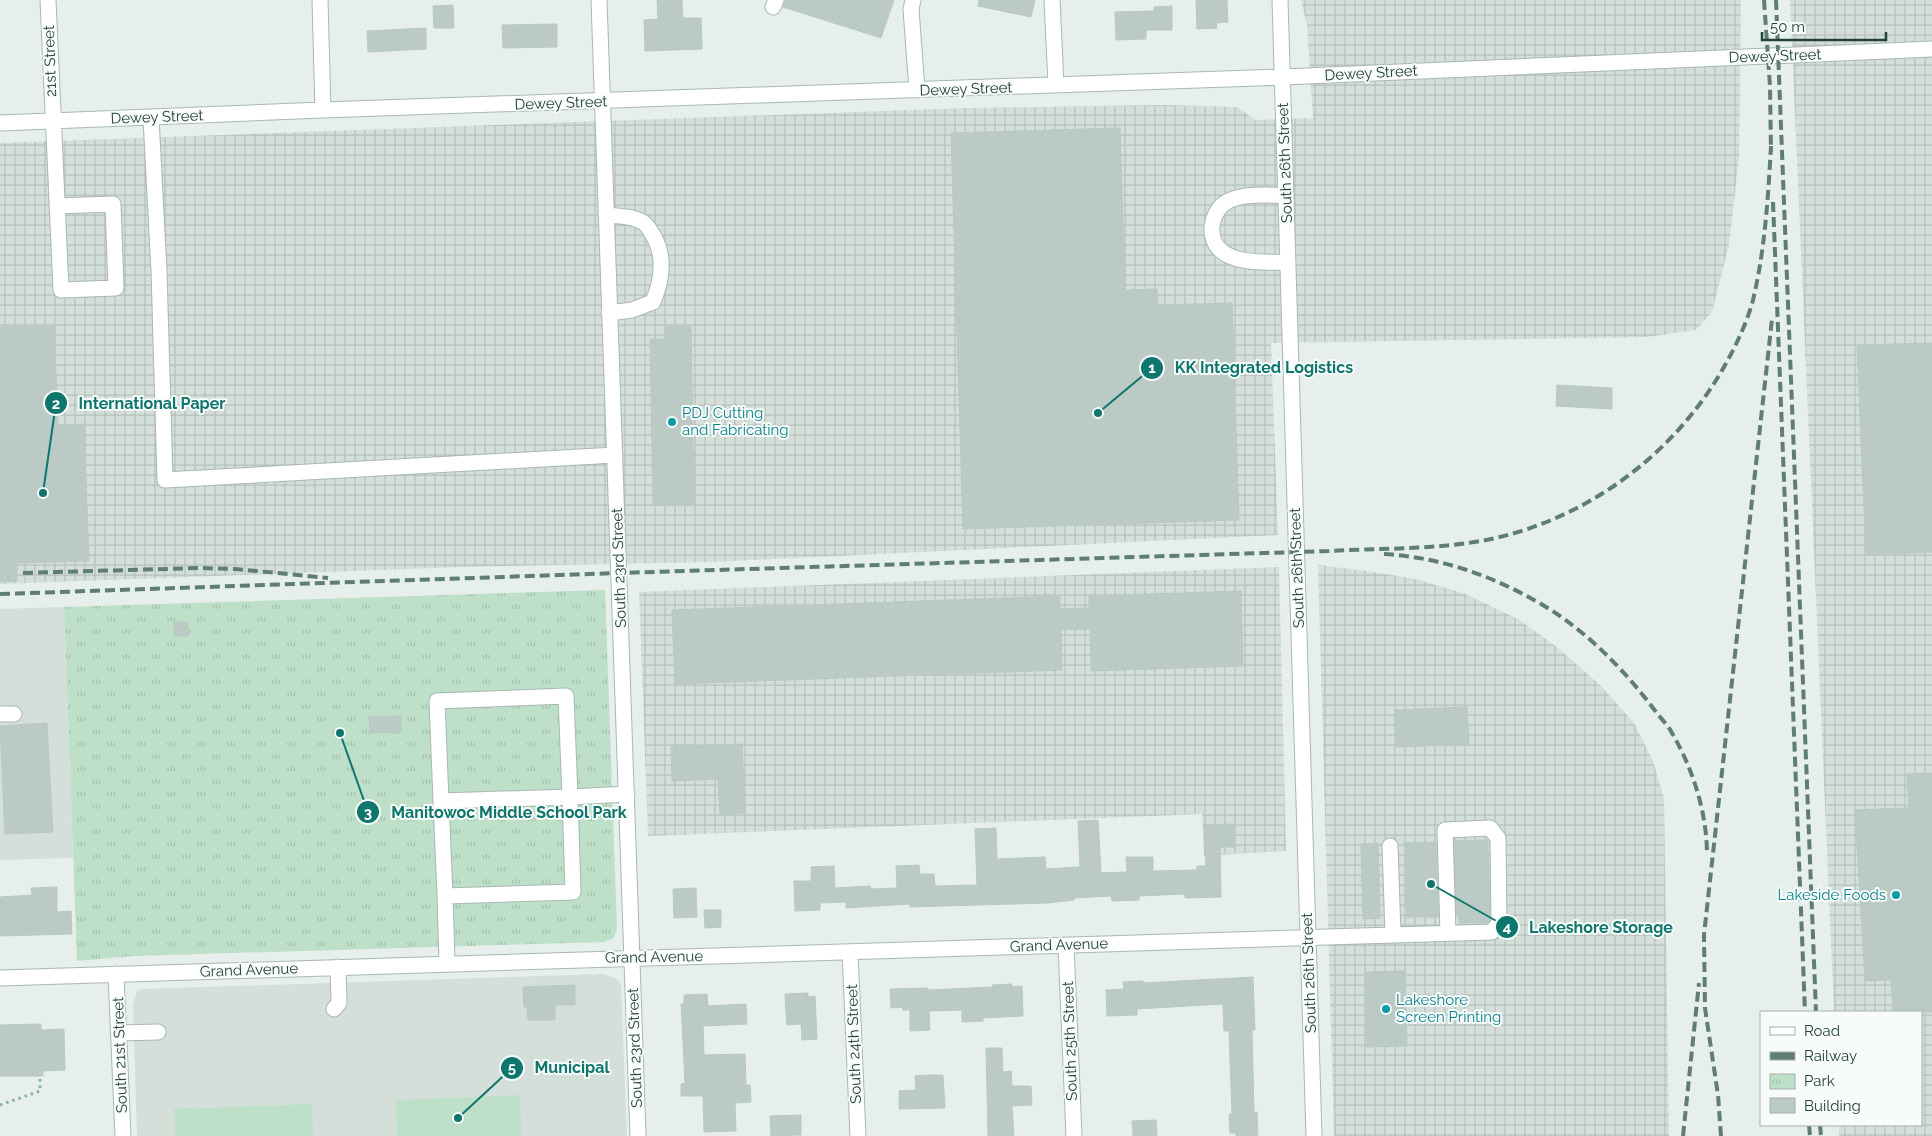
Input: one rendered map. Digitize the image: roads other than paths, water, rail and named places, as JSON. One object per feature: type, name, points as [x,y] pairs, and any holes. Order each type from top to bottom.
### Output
[{"type":"street","name":"21st Street","points":[[48,0],[52,121],[61,290],[116,288],[113,204],[57,206]]},
{"type":"street","points":[[320,0],[323,110]]},
{"type":"street","name":"South 23rd Street","points":[[599,0],[638,1136]]},
{"type":"street","points":[[913,0],[911,9],[917,90]]},
{"type":"street","points":[[1052,0],[1056,85]]},
{"type":"street","name":"South 26th Street","points":[[1280,0],[1314,1136]]},
{"type":"street","name":"Dewey Street","points":[[0,123],[1283,77],[1932,49]]},
{"type":"street","points":[[151,118],[159,271],[165,480],[615,455]]},
{"type":"street","points":[[1286,195],[1239,197],[1224,203],[1213,219],[1212,232],[1218,247],[1235,259],[1255,263],[1288,262]]},
{"type":"street","points":[[606,215],[627,217],[645,223],[658,243],[662,266],[661,285],[654,302],[632,310],[610,313]]},
{"type":"street","points":[[444,896],[573,892],[566,696],[437,702],[444,896],[447,963]]},
{"type":"street","points":[[441,801],[627,794]]},
{"type":"street","name":"Grand Avenue","points":[[0,978],[1308,936],[1492,932],[1499,923],[1498,838],[1490,828],[1445,830],[1448,932]]},
{"type":"street","points":[[1390,846],[1393,934]]},
{"type":"street","name":"South 25th Street","points":[[1066,945],[1074,1136]]},
{"type":"street","name":"South 24th Street","points":[[850,952],[858,1136]]},
{"type":"street","points":[[334,1009],[340,1003],[338,967]]},
{"type":"street","name":"South 21st Street","points":[[116,974],[123,1136]]},
{"type":"street","points":[[119,1033],[158,1032]]},
{"type":"railway","points":[[1764,0],[1770,86],[1771,152]]},
{"type":"railway","points":[[1776,0],[1816,1011]]},
{"type":"railway","points":[[0,594],[1390,549],[1431,547],[1491,539],[1529,529],[1565,514],[1599,496],[1631,474],[1660,449],[1687,420],[1710,389],[1737,343],[1753,300],[1763,243],[1771,146]]},
{"type":"railway","points":[[1773,202],[1805,1011]]},
{"type":"railway","points":[[1721,1136],[1718,1095],[1705,1008],[1704,935],[1772,319]]},
{"type":"railway","points":[[1384,554],[1443,563],[1499,582],[1534,600],[1569,622],[1601,650],[1644,696],[1669,727],[1680,747],[1692,776],[1701,807],[1707,855]]},
{"type":"railway","points":[[23,573],[199,568],[236,569],[328,578]]},
{"type":"railway","points":[[1683,1136],[1699,983]]},
{"type":"railway","points":[[1809,1126],[1810,1136]]},
{"type":"railway","points":[[1820,1126],[1821,1136]]},
{"type":"place","name":"KK Integrated Logistics","points":[[1098,413]]},
{"type":"place","name":"PDJ Cutting and Fabricating","points":[[672,422]]},
{"type":"place","name":"International Paper","points":[[43,493]]},
{"type":"place","name":"Manitowoc Middle School Park","points":[[340,733]]},
{"type":"place","name":"Lakeshore Storage","points":[[1431,884]]},
{"type":"place","name":"Lakeside Foods","points":[[1896,895]]},
{"type":"place","name":"Lakeshore Screen Printing","points":[[1386,1009]]},
{"type":"place","name":"Municipal","points":[[458,1118]]}]
